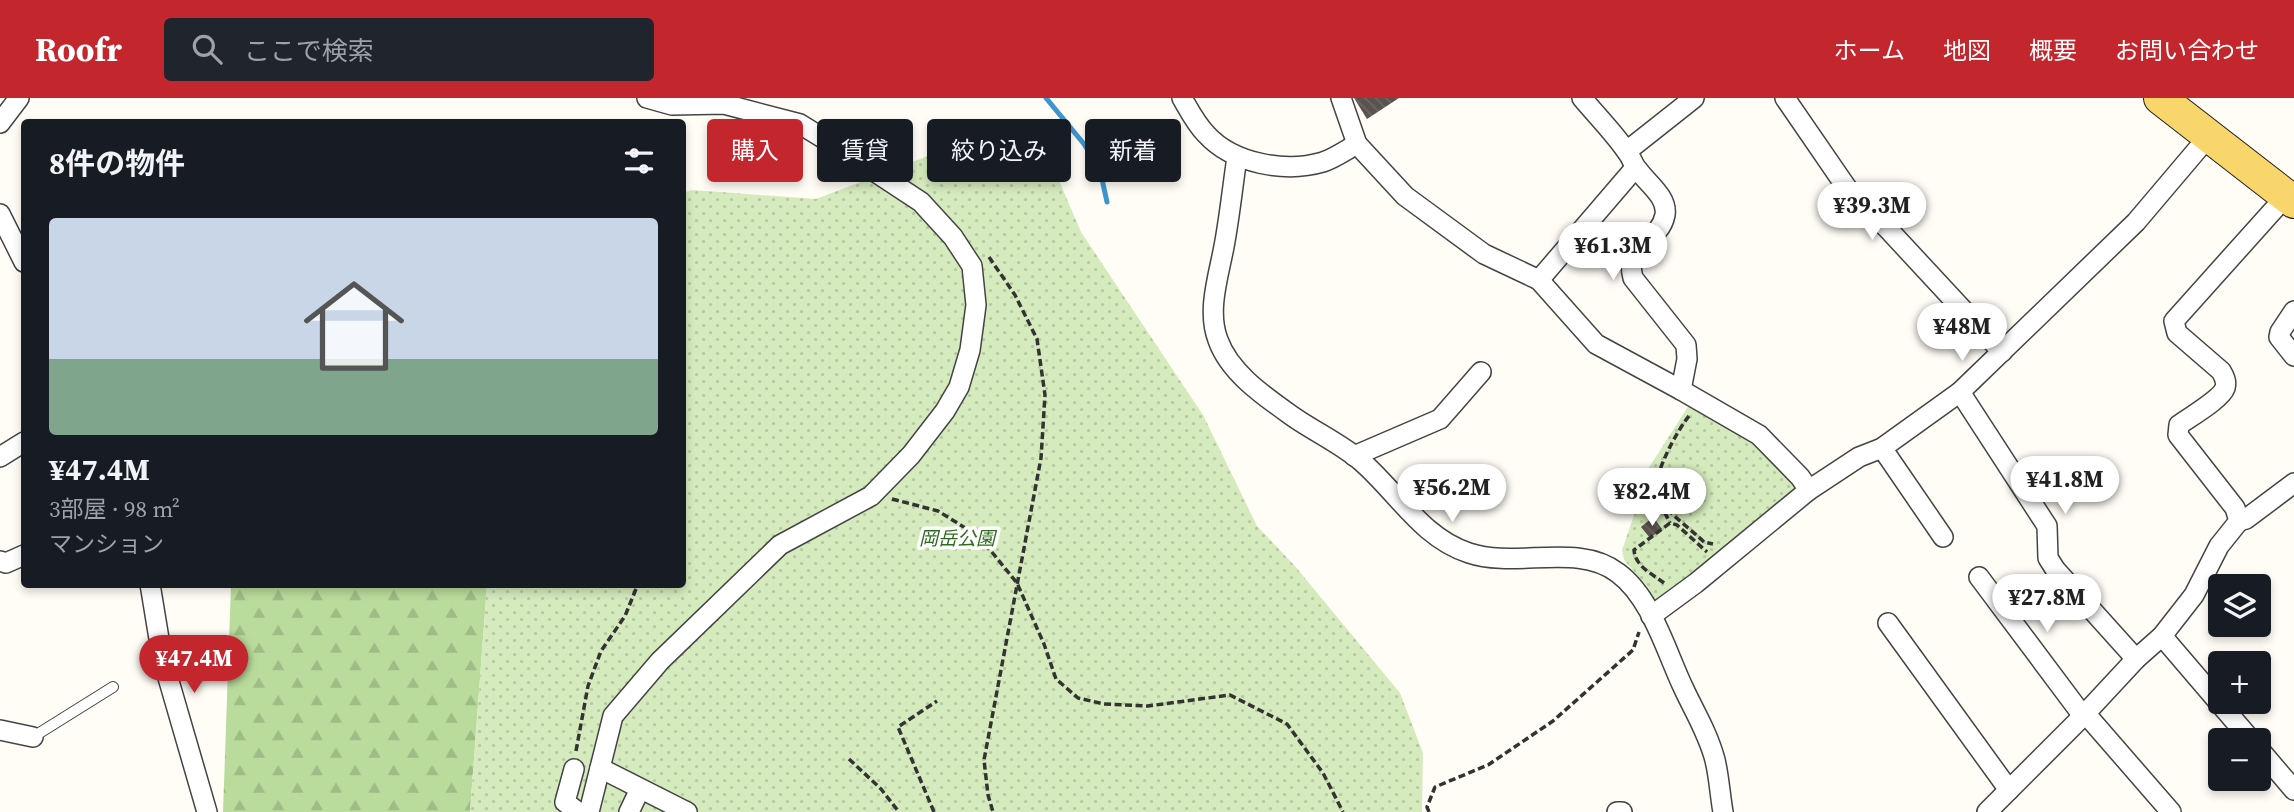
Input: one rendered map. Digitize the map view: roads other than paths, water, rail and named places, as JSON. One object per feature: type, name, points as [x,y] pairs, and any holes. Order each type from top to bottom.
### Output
[{"type":"main road","points":[[2160,98],[2290,199]]},
{"type":"street","points":[[0,122],[19,98]]},
{"type":"street","points":[[589,812],[613,716],[660,661],[779,545],[871,496],[911,455],[945,411],[959,387],[970,351],[976,305],[972,266],[953,237],[921,202],[800,124],[724,104],[672,105],[647,98]]},
{"type":"street","points":[[1182,98],[1208,137],[1237,156],[1283,167],[1302,167],[1326,161],[1357,144]]},
{"type":"street","points":[[1342,98],[1357,144],[1405,196],[1484,254],[1539,280],[1595,344],[1759,435],[1809,490]]},
{"type":"street","points":[[1581,98],[1664,204],[1665,215],[1659,229],[1631,256],[1630,265],[1633,278],[1686,345],[1688,359],[1681,390]]},
{"type":"street","points":[[1539,280],[1631,159],[1694,98]]},
{"type":"street","points":[[1785,98],[1852,194],[2002,352]]},
{"type":"street","points":[[1651,615],[1809,490],[1859,457],[1882,448],[1960,392],[2136,222],[2208,137]]},
{"type":"street","points":[[1237,156],[1213,309],[1217,340],[1239,374],[1296,418],[1354,456],[1384,482],[1427,531],[1444,543],[1469,554],[1500,560],[1573,557],[1597,562],[1615,570],[1628,580],[1651,615],[1708,736],[1723,812]]},
{"type":"street","points":[[2239,521],[2235,508],[2178,435],[2179,425],[2220,395],[2225,387],[2225,379],[2221,371],[2177,333],[2175,321],[2290,199]]},
{"type":"street","points":[[0,214],[21,256]]},
{"type":"street","points":[[2294,310],[2279,337],[2294,356]]},
{"type":"street","points":[[1354,456],[1440,419],[1481,372]]},
{"type":"street","points":[[1960,392],[2048,526],[2048,558],[2055,569],[2136,659]]},
{"type":"street","points":[[0,457],[21,444]]},
{"type":"street","points":[[1882,448],[1943,537]]},
{"type":"street","points":[[1987,812],[2136,659],[2162,636],[2194,595],[2219,546],[2239,521],[2246,519],[2294,483]]},
{"type":"street","points":[[0,561],[6,563],[21,556]]},
{"type":"street","points":[[1979,576],[2084,715],[2171,812]]},
{"type":"street","points":[[151,588],[162,657],[207,812]]},
{"type":"street","points":[[1888,623],[2009,790]]},
{"type":"street","points":[[2162,636],[2241,728]]},
{"type":"street","points":[[0,730],[33,737]]},
{"type":"street","points":[[2271,764],[2294,790]]},
{"type":"street","points":[[600,768],[687,812]]},
{"type":"street","points":[[574,769],[565,802],[578,812]]},
{"type":"street","points":[[629,812],[640,789]]},
{"type":"lane","points":[[33,737],[113,687]]},
{"type":"waterway","points":[[1046,98],[1084,144],[1100,170],[1107,202]]},
{"type":"park label","name":"岡岳公園","points":[[957,538]]}]
